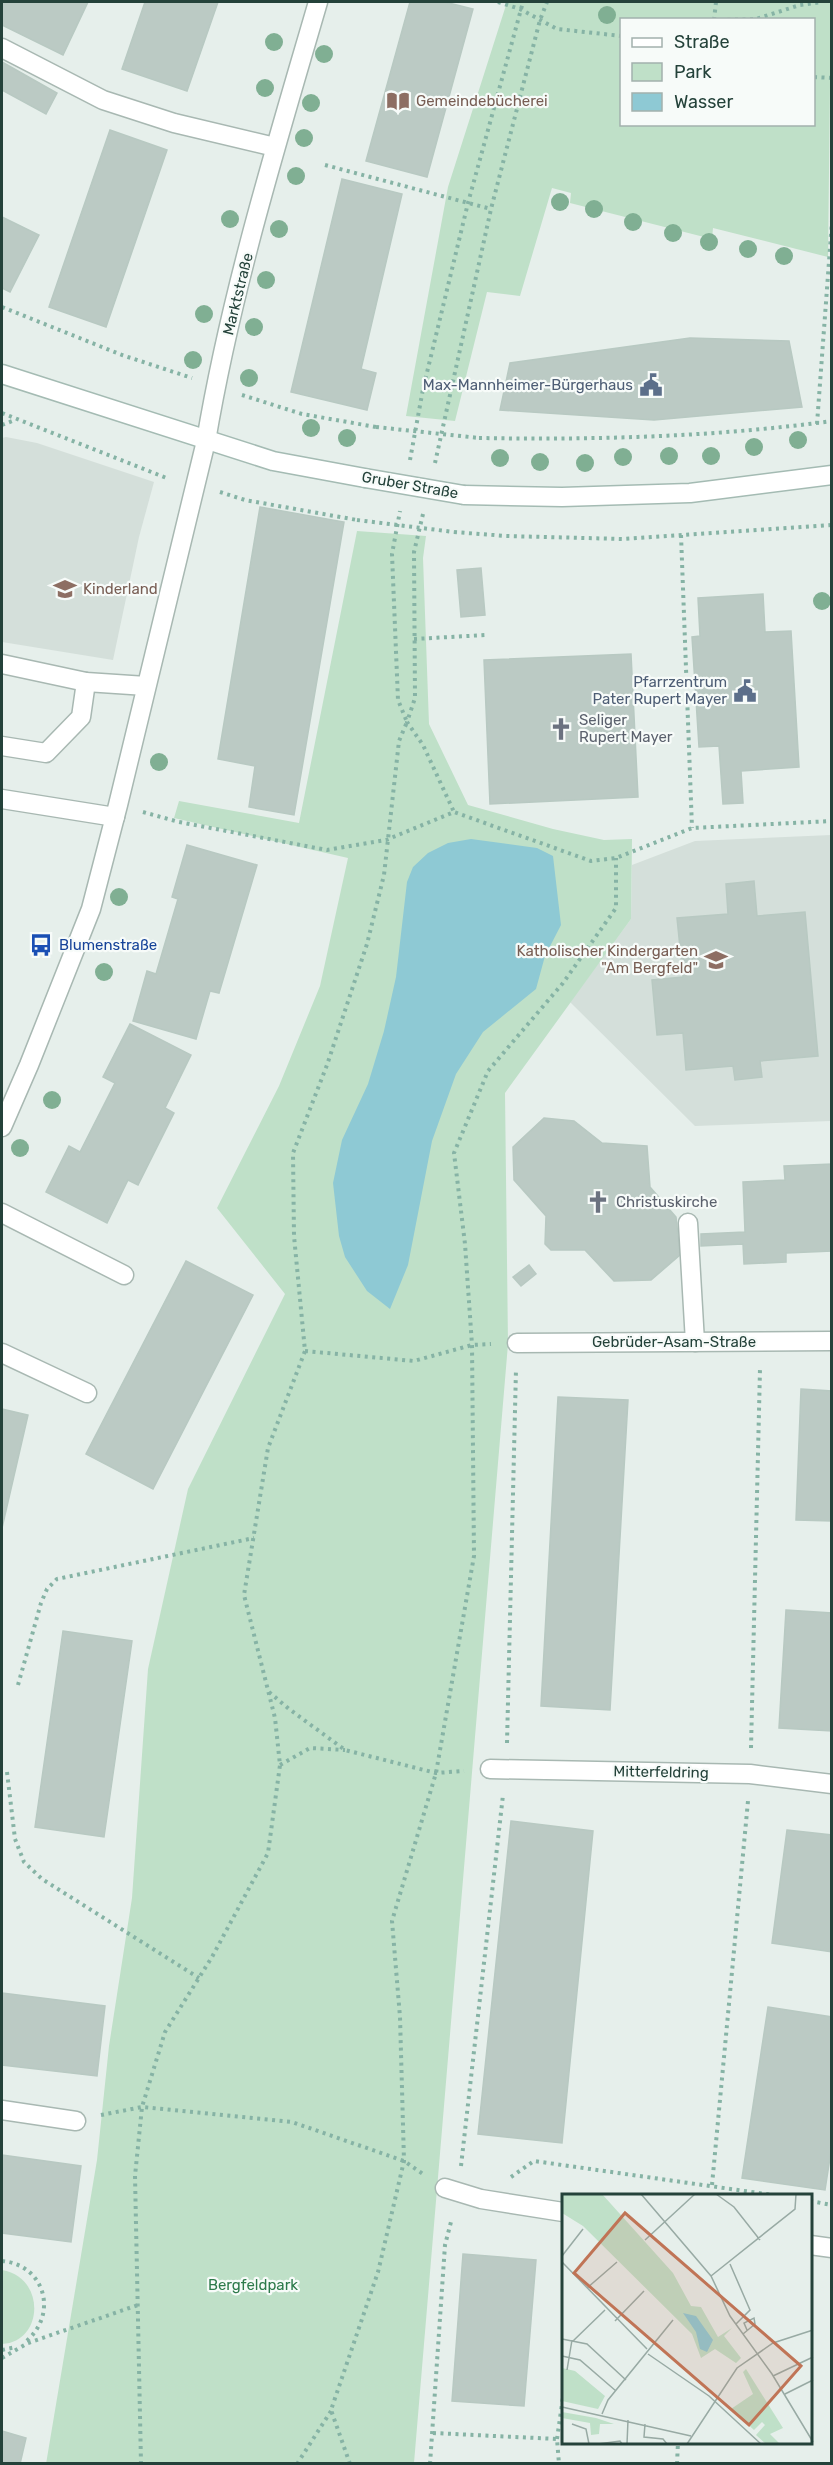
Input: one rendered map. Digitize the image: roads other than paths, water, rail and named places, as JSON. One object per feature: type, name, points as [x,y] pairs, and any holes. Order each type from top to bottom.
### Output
[{"type":"street","name":"Marktstraße","points":[[206,441],[216,386],[276,147],[318,2]]},
{"type":"street","points":[[2,48],[103,100],[174,123],[276,147]]},
{"type":"street","name":"Gruber Straße","points":[[2,374],[273,461],[464,495],[562,498],[690,493],[831,475]]},
{"type":"street","points":[[2,1126],[29,1065],[91,909],[117,811],[206,441]]},
{"type":"street","points":[[2,664],[86,682],[146,687]]},
{"type":"street","points":[[2,746],[46,753],[81,717],[86,682]]},
{"type":"street","points":[[2,799],[117,811]]},
{"type":"street","points":[[2,1213],[124,1275]]},
{"type":"street","points":[[688,1223],[695,1342]]},
{"type":"street","name":"Gebrüder-Asam-Straße","points":[[517,1343],[831,1341]]},
{"type":"street","points":[[2,1353],[87,1393]]},
{"type":"street","name":"Mitterfeldring","points":[[498,1769],[750,1774],[831,1784]]},
{"type":"street","points":[[2,2110],[76,2121]]},
{"type":"street","points":[[451,2189],[481,2199],[562,2212]]},
{"type":"street","points":[[812,2245],[831,2248]]},
{"type":"water","points":[[471,839],[537,848],[553,856],[561,925],[545,956],[536,989],[483,1032],[456,1074],[432,1141],[408,1265],[390,1309],[367,1291],[345,1257],[339,1236],[333,1183],[342,1140],[368,1084],[384,1031],[396,977],[407,882],[413,867],[428,853],[448,843]]},
{"type":"place","name":"Gemeindebücherei","points":[[398,101]]},
{"type":"place","name":"Max-Mannheimer-Bürgerhaus","points":[[651,385]]},
{"type":"place","name":"Kinderland","points":[[65,589]]},
{"type":"place","name":"Pfarrzentrum Pater Rupert Mayer","points":[[745,691]]},
{"type":"place","name":"Seliger Rupert Mayer","points":[[561,729]]},
{"type":"place","name":"Blumenstraße","points":[[41,945]]},
{"type":"place","name":"Katholischer Kindergarten \"Am Bergfeld\"","points":[[716,960]]},
{"type":"place","name":"Christuskirche","points":[[598,1202]]},
{"type":"park label","name":"Bergfeldpark","points":[[253,2285]]}]
